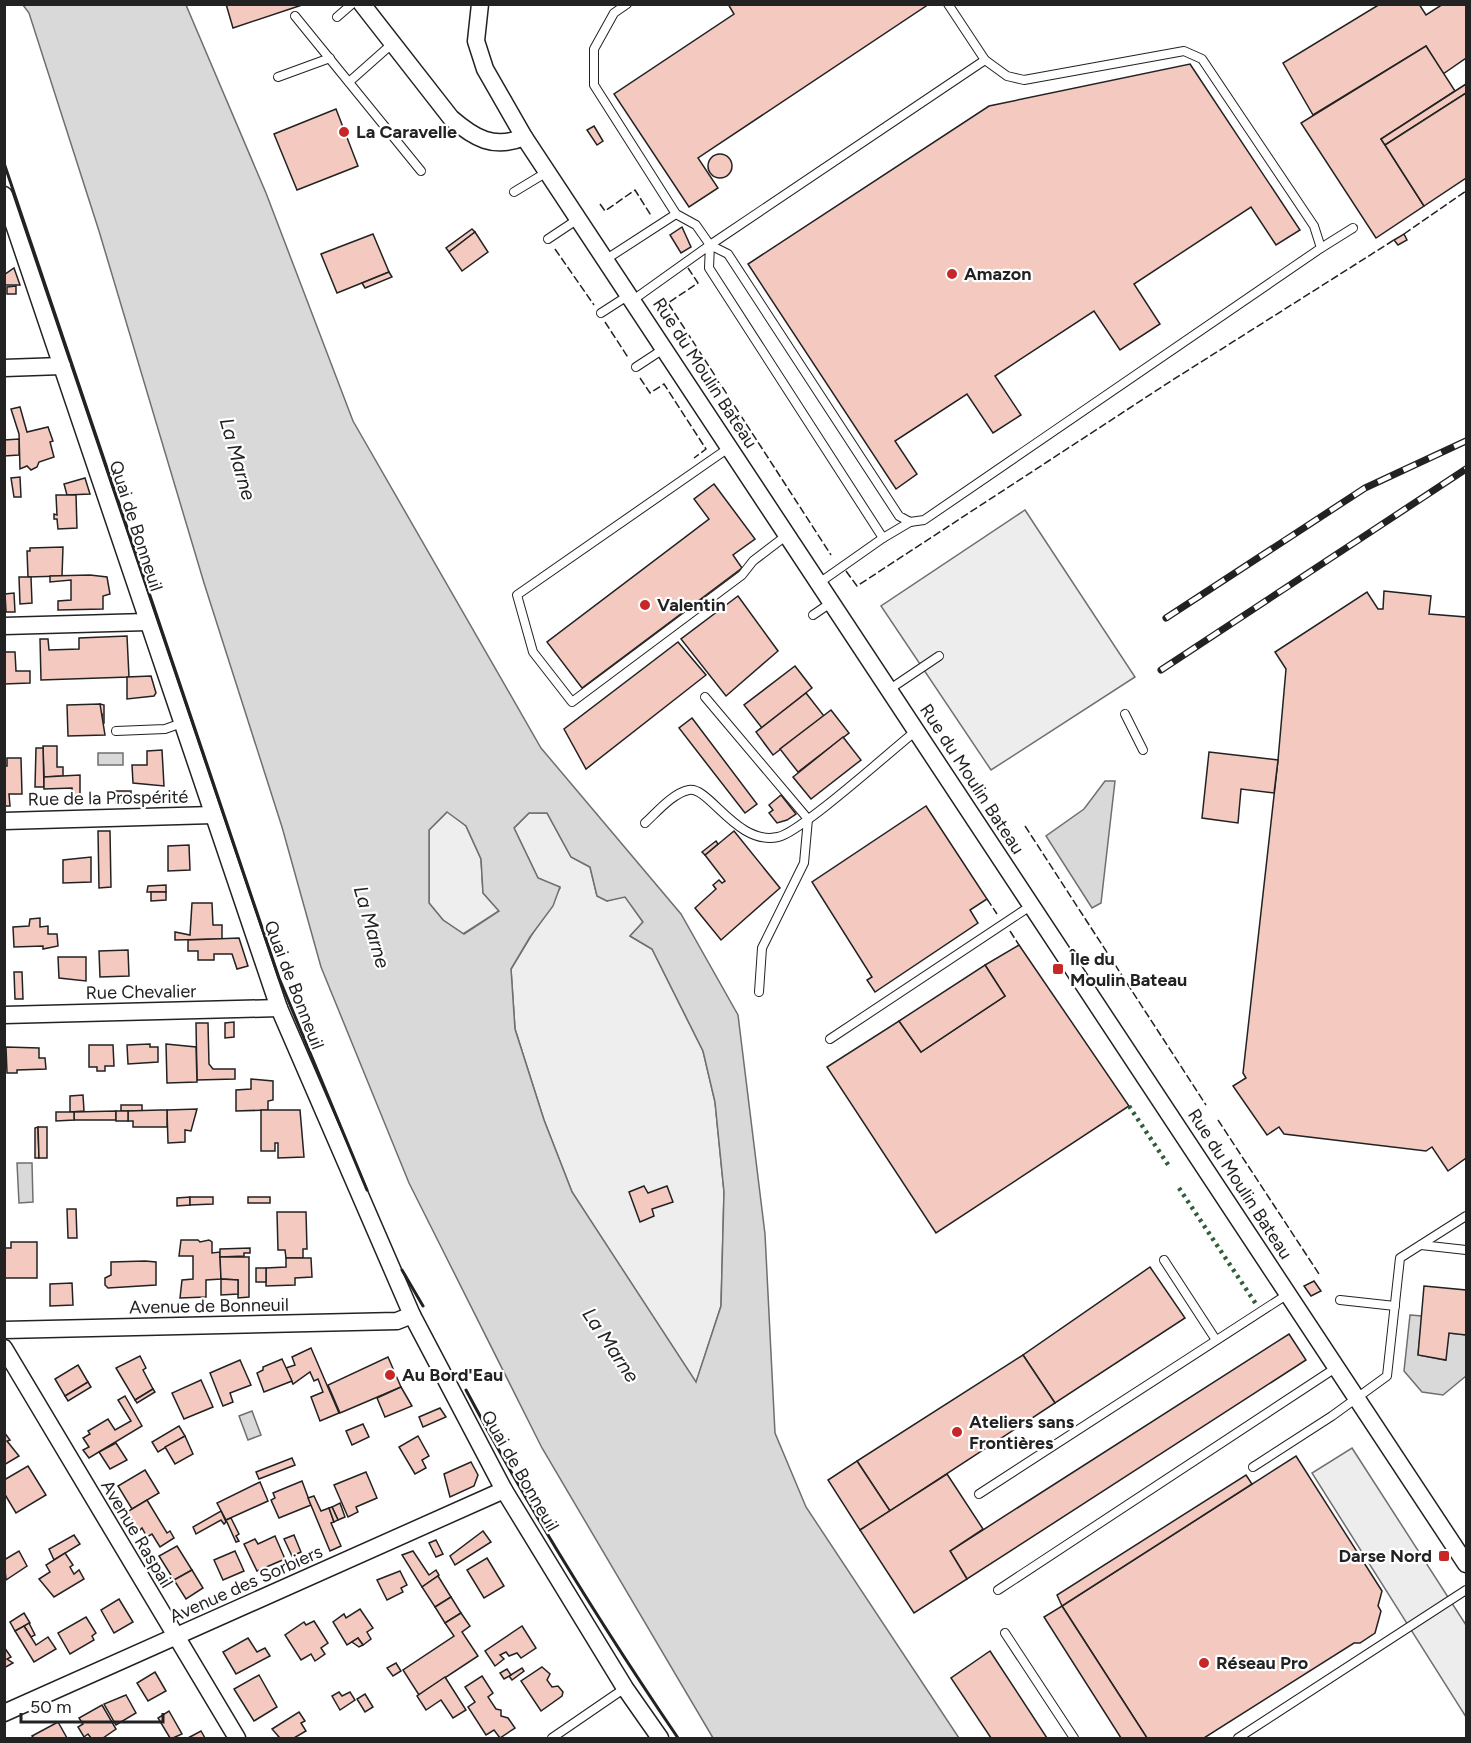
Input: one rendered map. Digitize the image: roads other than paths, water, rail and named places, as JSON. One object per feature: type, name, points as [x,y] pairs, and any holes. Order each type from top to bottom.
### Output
[{"type":"street","points":[[362,4],[452,118],[467,132],[503,144],[524,137]]},
{"type":"street","name":"Rue du Moulin Bateau","points":[[480,4],[476,41],[485,69],[524,137],[1467,1564]]},
{"type":"street","name":"Quai de Bonneuil","points":[[4,195],[279,1008],[412,1315],[504,1490],[625,1688],[660,1738]]},
{"type":"street","points":[[4,368],[62,366]]},
{"type":"street","points":[[4,626],[147,621]]},
{"type":"street","name":"Rue de la Prospérité","points":[[4,820],[213,815]]},
{"type":"street","name":"Rue Chevalier","points":[[4,1015],[279,1008]]},
{"type":"street","name":"Avenue de Bonneuil","points":[[4,1330],[397,1321],[412,1315]]},
{"type":"street","name":"Avenue Raspail","points":[[4,1348],[237,1738]]},
{"type":"street","name":"Avenue des Sorbiers","points":[[4,1713],[504,1490]]},
{"type":"lane","points":[[337,16],[352,4]]},
{"type":"lane","points":[[627,4],[614,13],[594,49],[594,85],[676,214],[696,225],[710,245],[728,254],[899,516],[910,522]]},
{"type":"lane","points":[[948,4],[985,60],[1007,76],[1024,80],[1185,51],[1202,59],[1314,226],[1321,248]]},
{"type":"lane","points":[[295,16],[421,171]]},
{"type":"lane","points":[[349,82],[393,43]]},
{"type":"lane","points":[[278,77],[330,58]]},
{"type":"lane","points":[[601,313],[631,297],[710,245],[985,60]]},
{"type":"lane","points":[[514,192],[547,172]]},
{"type":"lane","points":[[605,260],[676,214]]},
{"type":"lane","points":[[548,239],[578,219]]},
{"type":"lane","points":[[819,583],[883,538],[910,522],[924,519],[1353,228]]},
{"type":"lane","points":[[710,245],[709,268],[883,538]]},
{"type":"lane","points":[[636,367],[665,348]]},
{"type":"lane","points":[[730,447],[517,595],[533,652],[572,702],[742,575],[753,561],[787,535]]},
{"type":"lane","points":[[813,615],[832,602]]},
{"type":"lane","points":[[890,689],[939,656]]},
{"type":"lane","points":[[705,696],[808,819],[804,863],[762,948],[759,992]]},
{"type":"lane","points":[[1125,714],[1143,750]]},
{"type":"lane","points":[[116,731],[165,729],[182,723]]},
{"type":"lane","points":[[645,823],[675,797],[690,789],[702,792],[729,822],[754,835],[778,837],[808,819],[917,730]]},
{"type":"lane","points":[[830,1039],[1032,905]]},
{"type":"lane","points":[[1252,1467],[1332,1416],[1387,1376],[1400,1258],[1467,1216]]},
{"type":"lane","points":[[1420,1245],[1467,1250]]},
{"type":"lane","points":[[1164,1260],[1216,1340]]},
{"type":"lane","points":[[980,1494],[1289,1294]]},
{"type":"lane","points":[[1340,1300],[1395,1306]]},
{"type":"lane","points":[[998,1590],[1338,1367]]},
{"type":"lane","points":[[1238,1738],[1467,1590]]},
{"type":"lane","points":[[1005,1633],[1074,1738]]},
{"type":"lane","points":[[552,1738],[625,1688]]},
{"type":"water","name":"La Marne","points":[[23,5],[186,5],[266,193],[353,421],[541,748],[681,914],[738,1015],[765,1234],[775,1433],[806,1507],[959,1738],[713,1738],[542,1448],[409,1183],[321,967],[282,827],[204,583],[99,231],[29,13]],"holes":[[[447,812],[466,826],[481,859],[483,893],[499,911],[464,934],[443,920],[429,903],[429,830]],[[529,813],[547,813],[571,857],[590,867],[597,896],[607,901],[625,897],[643,922],[630,936],[652,949],[703,1051],[715,1102],[724,1192],[721,1306],[696,1382],[572,1192],[544,1120],[515,1029],[511,969],[530,937],[553,906],[560,887],[538,878],[514,828]]]},
{"type":"water","points":[[98,753],[123,753],[123,765],[98,765]]},
{"type":"water","points":[[1105,781],[1115,781],[1101,903],[1092,908],[1046,836],[1084,809]]},
{"type":"water","points":[[17,1163],[32,1163],[33,1202],[19,1203]]},
{"type":"water","points":[[1410,1315],[1422,1316],[1418,1355],[1445,1360],[1449,1333],[1466,1335],[1466,1376],[1443,1395],[1422,1392],[1404,1371]]},
{"type":"water","points":[[252,1411],[261,1435],[248,1440],[239,1416]]},
{"type":"railway","points":[[1166,618],[1365,488],[1466,441]]},
{"type":"railway","points":[[1161,670],[1466,469]]},
{"type":"place","name":"La Caravelle","points":[[344,132]]},
{"type":"place","name":"Amazon","points":[[952,274]]},
{"type":"place","name":"Valentin","points":[[645,605]]},
{"type":"place","name":"Île du Moulin Bateau","points":[[1058,969]]},
{"type":"place","name":"Au Bord'Eau","points":[[390,1375]]},
{"type":"place","name":"Ateliers sans Frontières","points":[[957,1432]]},
{"type":"place","name":"Darse Nord","points":[[1444,1556]]},
{"type":"place","name":"Réseau Pro","points":[[1204,1663]]}]
